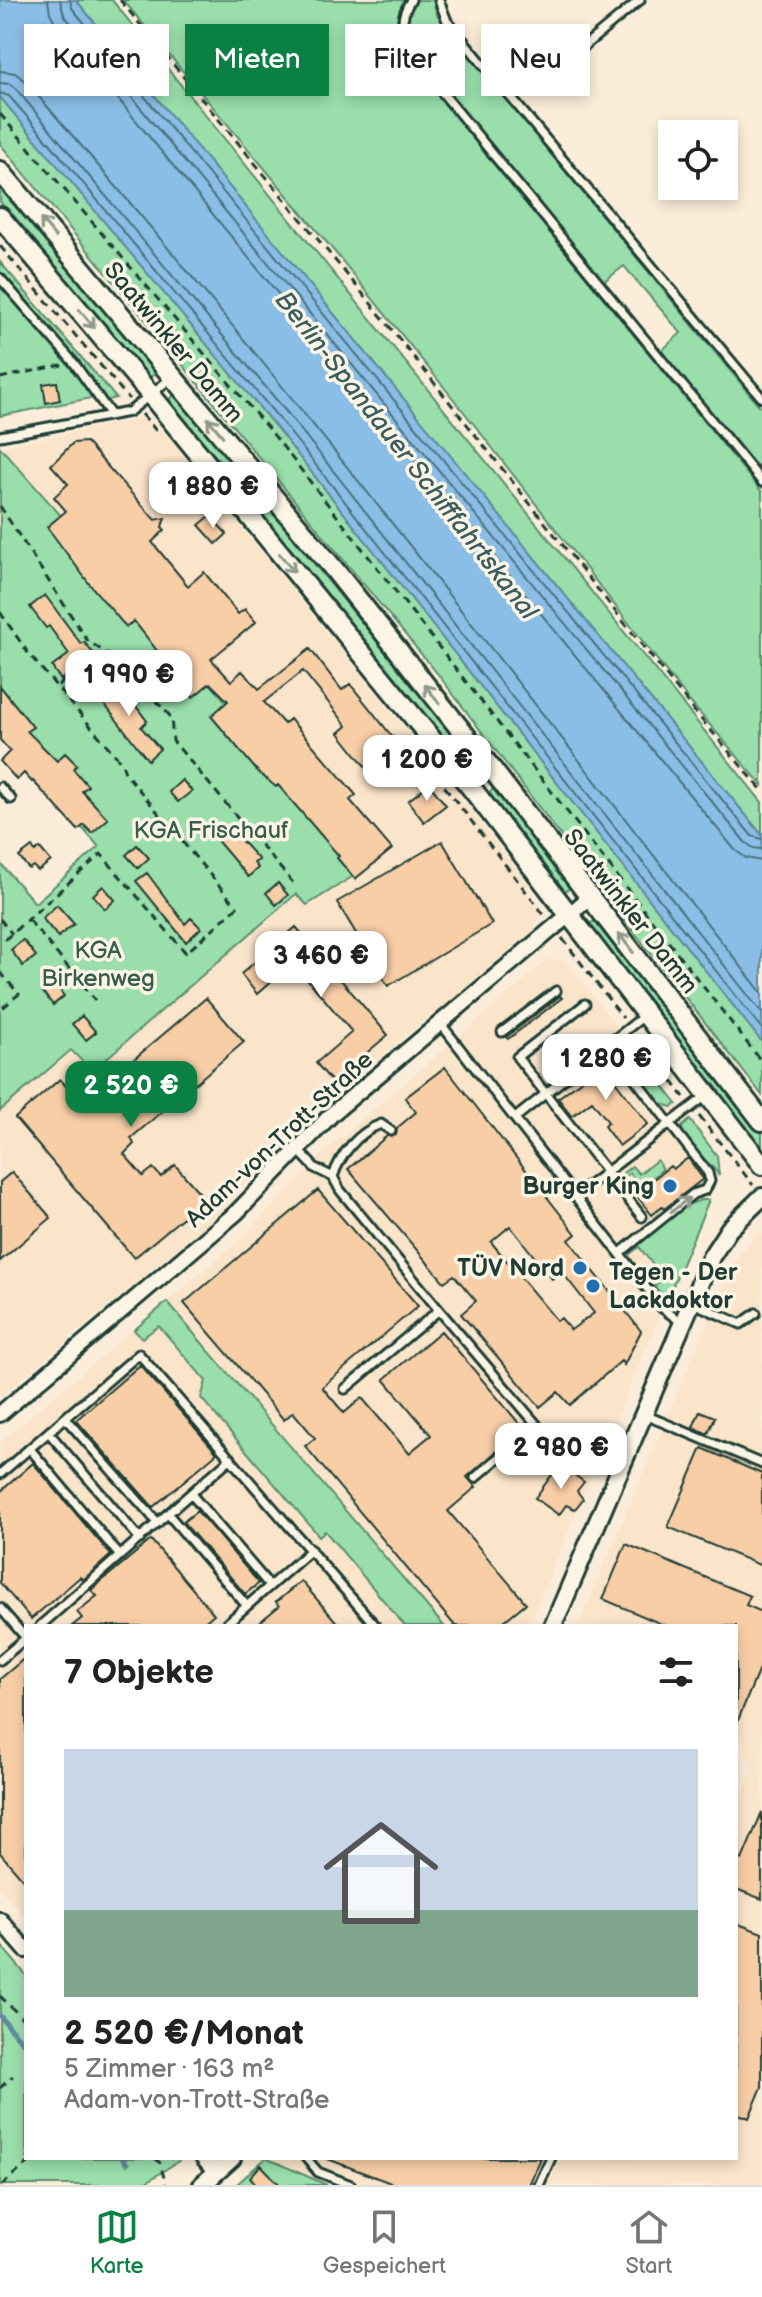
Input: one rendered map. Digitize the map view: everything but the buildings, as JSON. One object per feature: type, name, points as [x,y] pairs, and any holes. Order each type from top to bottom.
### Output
[{"type":"main road","name":"Saatwinkler Damm","points":[[0,171],[333,568],[762,1121]]},
{"type":"main road","points":[[0,217],[143,401],[470,786],[762,1165]]},
{"type":"street","name":"Adam-von-Trott-Straße","points":[[0,1414],[236,1213],[333,1113],[590,897]]},
{"type":"street","points":[[554,1624],[711,1257],[729,1229],[762,1197]]},
{"type":"street","points":[[0,1920],[24,1948]]},
{"type":"street","points":[[205,2160],[216,2173]]},
{"type":"street","points":[[202,2185],[230,2160]]},
{"type":"lane","points":[[411,0],[401,17],[406,43],[418,63],[762,482]]},
{"type":"lane","points":[[439,0],[447,21],[762,398]]},
{"type":"lane","points":[[590,41],[640,0]]},
{"type":"lane","points":[[0,278],[74,363],[111,415]]},
{"type":"lane","points":[[0,436],[129,412],[172,377]]},
{"type":"lane","points":[[470,786],[491,768]]},
{"type":"lane","points":[[0,787],[11,799]]},
{"type":"lane","points":[[502,1032],[556,991]]},
{"type":"lane","points":[[585,1004],[517,1057],[642,1217]]},
{"type":"lane","points":[[515,1118],[646,1014]]},
{"type":"lane","points":[[439,1022],[662,1308],[682,1323]]},
{"type":"lane","points":[[608,1044],[708,1173],[710,1181],[705,1190],[693,1194],[620,1253]]},
{"type":"lane","points":[[575,1196],[708,1094]]},
{"type":"lane","points":[[333,1177],[337,1163],[364,1134],[381,1124],[391,1131]]},
{"type":"lane","points":[[298,1150],[315,1168],[333,1177],[340,1190],[537,1425],[475,1478]]},
{"type":"lane","points":[[691,1302],[741,1324],[756,1313]]},
{"type":"lane","points":[[345,1389],[439,1310]]},
{"type":"lane","points":[[0,1474],[139,1354],[374,1624]]},
{"type":"lane","points":[[643,1414],[762,1464]]},
{"type":"lane","points":[[65,1418],[158,1523]]},
{"type":"lane","points":[[49,1433],[140,1539]]},
{"type":"lane","points":[[30,1449],[120,1556]]},
{"type":"lane","points":[[42,1624],[231,1458]]},
{"type":"lane","points":[[191,1494],[270,1586]]},
{"type":"lane","points":[[168,1514],[247,1606]]},
{"type":"lane","points":[[226,1624],[311,1550]]},
{"type":"lane","points":[[0,1608],[24,1636]]},
{"type":"lane","points":[[0,1660],[24,1640]]},
{"type":"lane","points":[[309,2160],[318,2172],[351,2185]]},
{"type":"lane","points":[[539,2185],[550,2160]]},
{"type":"path","points":[[120,0],[382,317],[695,712],[762,790]]},
{"type":"path","points":[[0,114],[277,439],[762,1062]]},
{"type":"path","points":[[0,246],[143,401],[160,436]]},
{"type":"path","points":[[0,378],[74,363]]},
{"type":"path","points":[[0,506],[87,640],[124,666],[171,717],[173,741],[293,883]]},
{"type":"path","points":[[0,612],[28,653],[237,907],[186,953],[101,854],[0,944]]},
{"type":"path","points":[[57,687],[100,650]]},
{"type":"path","points":[[410,742],[762,1197]]},
{"type":"path","points":[[0,919],[12,934]]},
{"type":"path","points":[[28,919],[95,1000]]},
{"type":"path","points":[[0,972],[19,994],[0,1010]]},
{"type":"path","points":[[0,1996],[24,2020]]},
{"type":"path","points":[[0,2088],[13,2076]]},
{"type":"path","points":[[2,2185],[32,2160]]},
{"type":"path","points":[[157,2160],[166,2185]]},
{"type":"shaded area","points":[[138,419],[149,420],[164,432],[462,799],[528,884],[526,889],[541,908],[541,913],[534,929],[470,983],[445,1010],[436,1016],[431,1014],[345,1087],[301,1127],[216,1215],[0,1397],[0,1111],[72,1050],[92,1070],[297,894],[370,865],[0,447]]},
{"type":"shaded area","points":[[549,959],[566,961],[717,1156],[719,1176],[529,1624],[24,1624],[24,1917],[0,1888],[0,1442],[240,1240],[325,1152]]},
{"type":"shaded area","points":[[758,1232],[762,1232],[762,2185],[327,2185],[271,2160],[738,2160],[738,1804],[752,1772],[743,1740],[738,1738],[738,1624],[579,1624],[736,1259]]},
{"type":"green space","points":[[76,0],[112,0],[131,24],[96,24]]},
{"type":"green space","points":[[123,0],[405,0],[397,24],[345,24],[345,96],[438,96],[762,492],[762,785],[690,702],[339,257],[204,96],[329,96],[329,24],[185,24],[185,74],[169,55],[169,24],[143,24]]},
{"type":"green space","points":[[417,0],[433,0],[437,15],[444,24],[407,24]]},
{"type":"green space","points":[[465,50],[481,70],[481,96],[503,96],[762,409],[762,473],[661,351],[681,333],[624,266],[603,282],[452,96],[465,96]]},
{"type":"green space","points":[[169,70],[185,90],[185,96],[190,96],[762,802],[762,835],[155,96],[169,96]]},
{"type":"green space","points":[[0,97],[275,426],[762,1042],[762,1095],[437,673],[0,144]]},
{"type":"green space","points":[[0,187],[157,372],[149,378],[0,202]]},
{"type":"green space","points":[[0,262],[116,398],[97,403],[91,398],[0,416]]},
{"type":"green space","points":[[176,394],[477,764],[467,772],[167,401]]},
{"type":"green space","name":"KGA Frischauf","points":[[0,447],[371,865],[307,905],[296,894],[92,1071],[71,1050],[0,1111],[0,863],[35,903],[99,847],[70,814],[0,719]]},
{"type":"green space","points":[[494,788],[572,886],[563,893],[487,795]]},
{"type":"green space","points":[[594,921],[762,1133],[762,1153],[588,925]]},
{"type":"green space","points":[[631,1045],[677,1104],[672,1107],[658,1103],[627,1063],[627,1047]]},
{"type":"green space","points":[[690,1120],[717,1156],[719,1176],[687,1142],[682,1127]]},
{"type":"green space","points":[[657,1160],[663,1169],[641,1187],[630,1173],[623,1178],[623,1173],[632,1166],[639,1174]]},
{"type":"green space","points":[[709,1200],[667,1300],[654,1286],[663,1278],[639,1247],[630,1254],[629,1251],[687,1205]]},
{"type":"green space","points":[[167,1302],[442,1624],[403,1624],[325,1531],[319,1536],[201,1398],[206,1381],[159,1326],[142,1338],[134,1330]]},
{"type":"green space","points":[[0,1944],[24,1973],[24,2160],[180,2160],[142,2185],[0,2185]]},
{"type":"green space","points":[[264,2160],[271,2160],[327,2185],[236,2185]]},
{"type":"water","name":"Berlin-Spandauer Schifffahrtskanal","points":[[0,0],[76,0],[96,24],[24,24],[24,96],[155,96],[762,835],[762,1042],[275,426],[0,97]]},
{"type":"waterway","points":[[0,2016],[24,2044]]},
{"type":"waterway","points":[[124,2160],[127,2164]]},
{"type":"place","name":"Burger King","points":[[670,1186]]},
{"type":"place","name":"TÜV Nord","points":[[580,1268]]},
{"type":"place","name":"Tegen - Der Lackdoktor","points":[[593,1286]]},
{"type":"park label","name":"KGA Birkenweg","points":[[98,964]]}]
